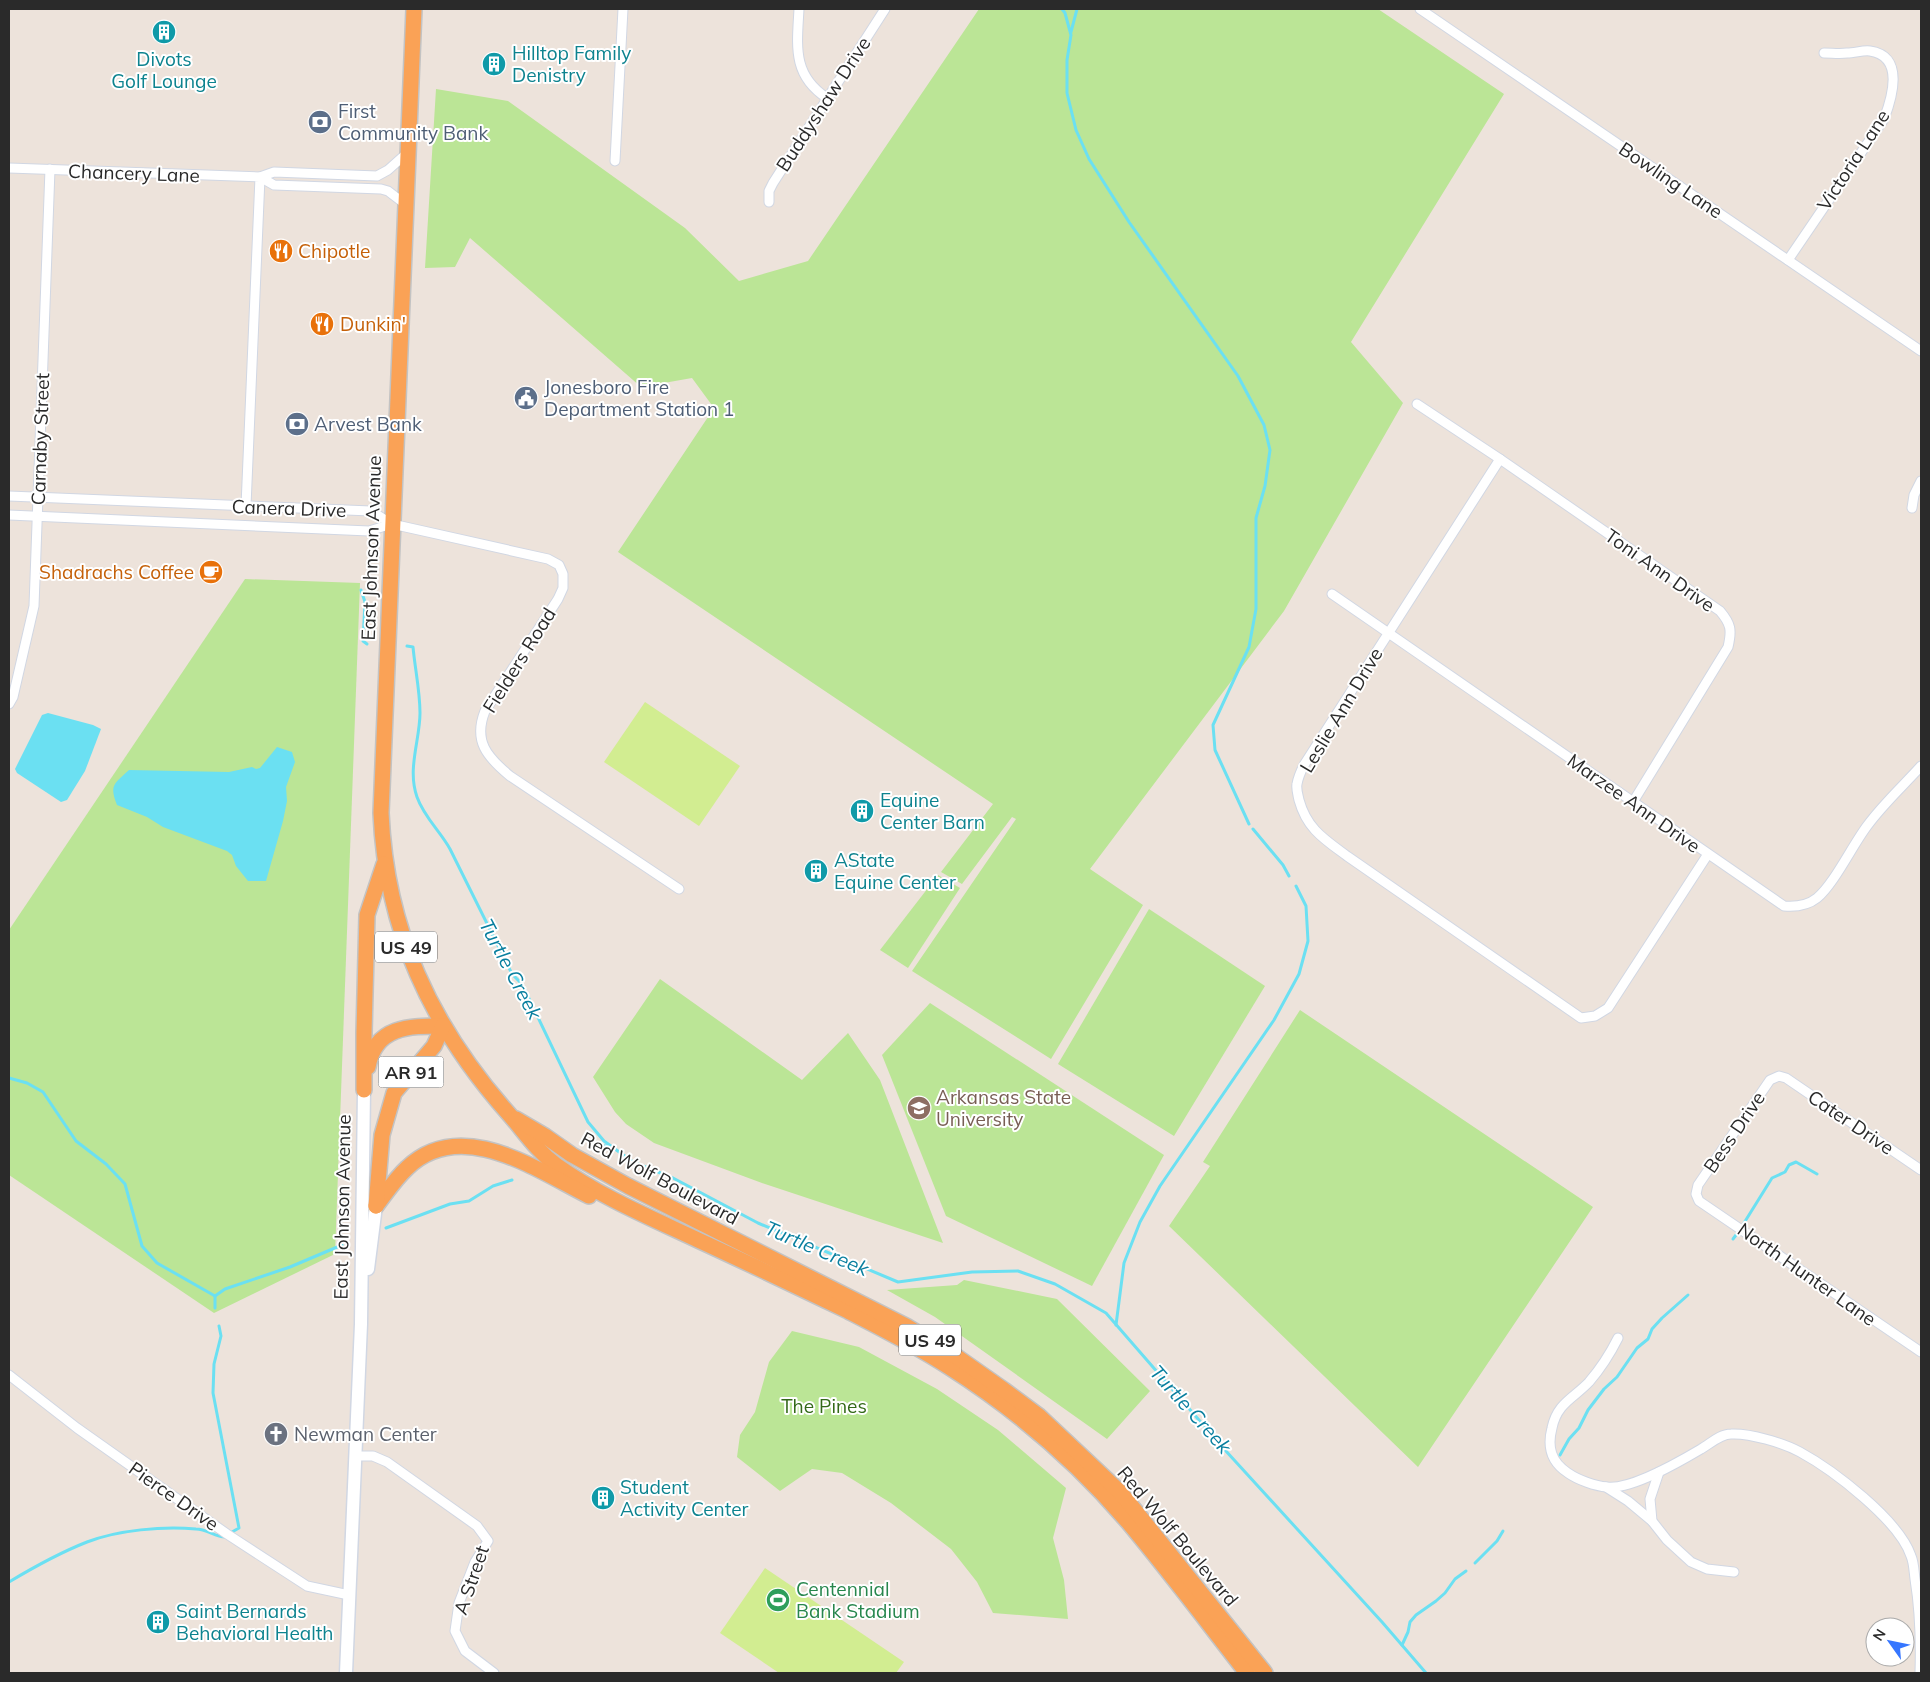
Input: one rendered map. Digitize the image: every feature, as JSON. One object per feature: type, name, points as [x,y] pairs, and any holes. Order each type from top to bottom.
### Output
[{"type":"highway","name":"East Johnson Avenue","points":[[386,669],[414,9]]},
{"type":"highway","name":"Red Wolf Boulevard","points":[[386,669],[381,813],[385,862],[392,902],[406,948],[443,1026],[473,1071],[511,1116],[532,1145],[555,1164],[595,1189],[632,1209],[780,1278],[887,1331],[951,1367],[992,1397],[1052,1446],[1126,1520],[1247,1673]]},
{"type":"highway","name":"AR 91","points":[[364,1090],[367,915],[385,862]]},
{"type":"highway","points":[[364,1090],[370,1057],[382,1038],[399,1030],[423,1026],[443,1026]]},
{"type":"highway","name":"AR 91","points":[[376,1206],[382,1135],[394,1093],[434,1046],[443,1026]]},
{"type":"highway","name":"Red Wolf Boulevard","points":[[511,1116],[572,1155],[628,1186],[906,1326],[957,1357],[1004,1390],[1038,1416],[1121,1493],[1265,1673]]},
{"type":"highway","points":[[376,1206],[396,1179],[408,1166],[421,1157],[454,1146],[473,1146],[496,1151],[601,1202],[632,1209]]},
{"type":"main road","name":"East Johnson Avenue","points":[[346,1673],[361,1324],[364,1090]]},
{"type":"main road","name":"East Johnson Avenue","points":[[361,1324],[376,1206]]},
{"type":"street","points":[[615,161],[623,9]]},
{"type":"street","points":[[799,9],[797,44],[799,63],[806,80],[827,98]]},
{"type":"street","name":"Buddyshaw Drive","points":[[769,202],[769,191],[773,183],[885,9]]},
{"type":"street","name":"Bowling Lane","points":[[1420,9],[1921,351]]},
{"type":"street","name":"Victoria Lane","points":[[1788,260],[1884,119],[1892,95],[1894,81],[1892,68],[1884,57],[1869,51],[1824,53]]},
{"type":"street","name":"Chancery Lane","points":[[9,168],[260,177],[274,172],[377,176],[399,162],[408,153]]},
{"type":"street","name":"Carnaby Street","points":[[9,704],[34,606],[50,169]]},
{"type":"street","name":"Chancery Lane","points":[[260,177],[274,185],[381,189],[388,191],[405,204]]},
{"type":"street","points":[[246,506],[260,177]]},
{"type":"street","name":"Toni Ann Drive","points":[[1417,404],[1720,611],[1730,626],[1731,634],[1728,647],[1632,802]]},
{"type":"street","name":"Leslie Ann Drive","points":[[1500,459],[1304,765],[1297,784],[1303,813],[1310,825],[1322,838],[1578,1017],[1595,1016],[1608,1008],[1708,854]]},
{"type":"street","points":[[1912,508],[1914,495],[1921,481]]},
{"type":"street","name":"Canera Drive","points":[[9,496],[371,511],[392,524]]},
{"type":"street","name":"Canera Drive","points":[[9,515],[369,531],[392,524]]},
{"type":"street","name":"Fielders Road","points":[[392,524],[512,550],[548,559],[558,565],[563,574],[563,588],[558,599],[485,711],[480,724],[480,739],[487,753],[510,776],[679,889]]},
{"type":"street","name":"Marzee Ann Drive","points":[[1332,594],[1781,905],[1797,907],[1808,904],[1817,898],[1827,887],[1867,826],[1921,766]]},
{"type":"street","points":[[1908,780],[1921,778]]},
{"type":"street","name":"Cater Drive","points":[[1779,1076],[1786,1078],[1921,1170]]},
{"type":"street","name":"Bess Drive","points":[[1696,1194],[1698,1185],[1770,1080],[1779,1076]]},
{"type":"street","name":"North Hunter Lane","points":[[1696,1194],[1698,1201],[1921,1352]]},
{"type":"street","points":[[1618,1338],[1608,1359],[1600,1369],[1588,1383],[1565,1402],[1558,1412],[1551,1429],[1549,1447],[1554,1461],[1562,1469],[1578,1479],[1606,1487],[1616,1487],[1659,1472],[1729,1434],[1757,1437],[1798,1451],[1817,1462],[1881,1512],[1897,1530],[1912,1557],[1920,1605],[1920,1673]]},
{"type":"street","name":"Pierce Drive","points":[[9,1375],[77,1428],[219,1528],[308,1586],[349,1595]]},
{"type":"street","name":"A Street","points":[[356,1456],[373,1456],[387,1462],[477,1526],[488,1541],[475,1562],[459,1603],[456,1631],[465,1651],[494,1673]]},
{"type":"street","points":[[1652,1521],[1650,1499],[1659,1472]]},
{"type":"street","points":[[1606,1487],[1628,1501],[1652,1521],[1667,1540],[1691,1562],[1707,1569],[1734,1572]]},
{"type":"green space","points":[[979,9],[1378,9],[1504,94],[1351,342],[1403,403],[1284,611],[1090,869],[1143,905],[1051,1059],[912,971],[1016,819],[1012,817],[962,884],[941,872],[993,804],[618,552],[714,408],[692,378],[641,387],[470,238],[455,267],[425,268],[436,89],[508,101],[685,228],[739,281],[808,261]]},
{"type":"green space","points":[[245,579],[360,583],[335,1254],[214,1313],[9,1175],[9,930]]},
{"type":"green space","points":[[645,702],[740,766],[699,826],[604,762]]},
{"type":"green space","points":[[938,875],[960,888],[908,968],[880,950]]},
{"type":"green space","points":[[1149,909],[1265,986],[1174,1136],[1058,1064]]},
{"type":"green space","points":[[660,979],[802,1080],[848,1033],[880,1080],[943,1243],[765,1184],[654,1143],[626,1124],[615,1112],[593,1077]]},
{"type":"green space","points":[[930,1003],[1164,1155],[1092,1286],[946,1216],[882,1055]]},
{"type":"green space","points":[[1300,1010],[1593,1207],[1418,1467],[1169,1226],[1210,1166],[1203,1162]]},
{"type":"green space","points":[[964,1280],[1057,1299],[1150,1391],[1107,1439],[935,1317],[887,1290],[957,1285]]},
{"type":"green space","name":"The Pines","points":[[792,1331],[859,1347],[937,1389],[998,1430],[1066,1488],[1053,1538],[1064,1580],[1068,1619],[993,1613],[977,1582],[951,1549],[891,1503],[842,1473],[812,1469],[780,1491],[737,1457],[740,1435],[755,1412],[769,1362]]},
{"type":"green space","name":"Centennial Bank Stadium","points":[[765,1568],[904,1662],[896,1673],[779,1673],[720,1633]]},
{"type":"water","points":[[48,713],[93,725],[101,729],[85,771],[67,800],[61,802],[17,773],[15,769],[42,715]]},
{"type":"water","points":[[277,747],[292,752],[295,762],[286,787],[287,801],[283,821],[266,881],[248,881],[236,866],[232,855],[227,851],[163,827],[147,817],[117,805],[113,793],[114,785],[129,770],[229,772],[252,767],[256,769],[260,768]]},
{"type":"waterway","points":[[1062,9],[1065,13],[1071,35],[1067,60],[1067,93],[1076,130],[1089,159],[1129,222],[1238,376],[1264,425],[1270,450],[1265,486],[1256,518],[1256,609],[1249,647],[1213,725],[1215,750],[1249,824]]},
{"type":"waterway","points":[[1071,32],[1077,9]]},
{"type":"waterway","name":"Turtle Creek","points":[[361,590],[365,602],[363,641],[367,644]]},
{"type":"waterway","name":"Turtle Creek","points":[[407,646],[413,647],[420,705],[413,776],[417,797],[424,811],[450,849],[512,974],[522,984],[588,1122],[604,1141],[633,1162],[673,1178],[758,1223],[898,1282],[972,1272],[1018,1271],[1055,1284],[1106,1313],[1225,1450],[1426,1673]]},
{"type":"waterway","points":[[1253,829],[1283,865],[1289,876]]},
{"type":"waterway","points":[[1116,1325],[1124,1263],[1140,1222],[1160,1186],[1274,1020],[1299,974],[1308,941],[1306,906],[1296,886]]},
{"type":"waterway","points":[[9,1078],[27,1083],[43,1092],[76,1141],[106,1164],[125,1184],[142,1246],[157,1263],[215,1296],[225,1289],[290,1267],[342,1245]]},
{"type":"waterway","points":[[598,1146],[609,1146]]},
{"type":"waterway","points":[[1744,1223],[1772,1178],[1785,1172],[1789,1165],[1796,1162],[1817,1174]]},
{"type":"waterway","points":[[386,1228],[450,1204],[469,1201],[493,1186],[512,1180]]},
{"type":"waterway","points":[[1733,1239],[1736,1235]]},
{"type":"waterway","points":[[1560,1455],[1569,1439],[1579,1428],[1588,1410],[1604,1389],[1617,1377],[1637,1348],[1648,1339],[1652,1329],[1688,1295]]},
{"type":"waterway","points":[[215,1296],[215,1308]]},
{"type":"waterway","points":[[219,1326],[221,1336],[214,1364],[213,1393],[239,1528],[232,1532]]},
{"type":"waterway","points":[[9,1582],[67,1551],[112,1534],[141,1530],[183,1528],[200,1529],[225,1537]]},
{"type":"waterway","points":[[1475,1563],[1497,1541],[1503,1531]]},
{"type":"waterway","points":[[1402,1645],[1410,1622],[1416,1615],[1436,1601],[1445,1593],[1455,1579],[1466,1571]]},
{"type":"place","name":"Divots Golf Lounge","points":[[164,32]]},
{"type":"place","name":"Hilltop Family Denistry","points":[[494,64]]},
{"type":"place","name":"First Community Bank","points":[[320,122]]},
{"type":"place","name":"Chipotle","points":[[281,251]]},
{"type":"place","name":"Dunkin'","points":[[322,324]]},
{"type":"place","name":"Jonesboro Fire Department Station 1","points":[[526,398]]},
{"type":"place","name":"Arvest Bank","points":[[297,424]]},
{"type":"place","name":"Shadrachs Coffee","points":[[211,572]]},
{"type":"place","name":"Equine Center Barn","points":[[862,811]]},
{"type":"place","name":"AState Equine Center","points":[[816,871]]},
{"type":"place","name":"Arkansas State University","points":[[919,1108]]},
{"type":"place","name":"Newman Center","points":[[276,1434]]},
{"type":"place","name":"Student Activity Center","points":[[603,1498]]},
{"type":"place","name":"Centennial Bank Stadium","points":[[778,1600]]},
{"type":"place","name":"Saint Bernards Behavioral Health","points":[[158,1622]]}]
